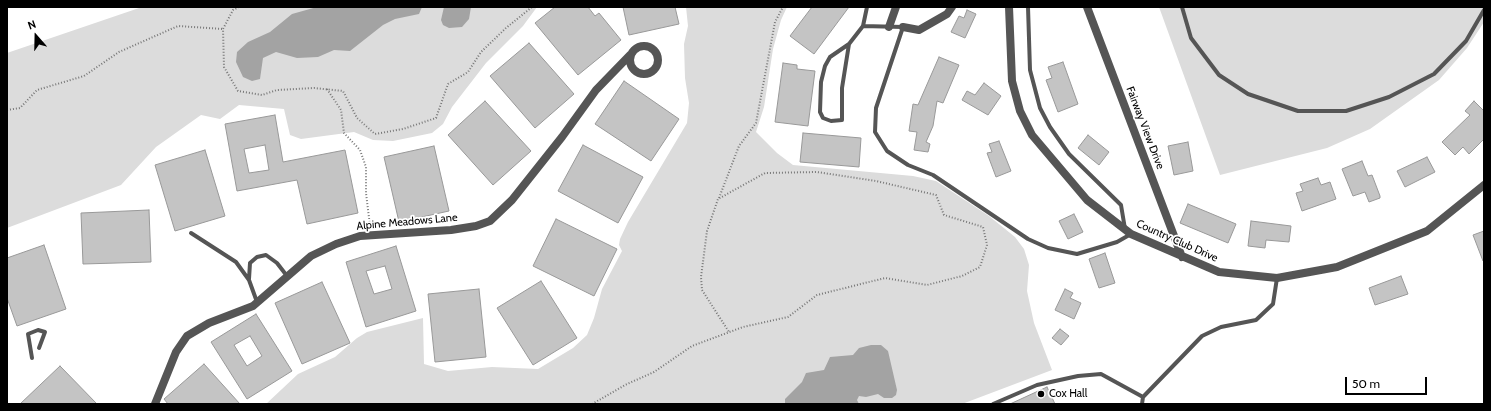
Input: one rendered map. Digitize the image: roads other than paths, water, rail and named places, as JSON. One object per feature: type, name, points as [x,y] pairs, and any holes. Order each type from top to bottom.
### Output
[{"type":"street","points":[[889,28],[896,7]]},
{"type":"street","points":[[903,27],[918,30],[948,14],[952,7]]},
{"type":"street","name":"Country Club Drive","points":[[1009,7],[1012,81],[1020,111],[1032,135],[1087,200],[1125,229],[1132,234],[1182,257],[1220,272],[1277,278],[1337,267],[1427,231],[1484,185]]},
{"type":"street","name":"Fairway View Drive","points":[[1087,7],[1182,257]]},
{"type":"street","name":"Alpine Meadows Lane","points":[[155,404],[176,352],[187,336],[209,323],[242,311],[257,302],[311,256],[336,244],[360,236],[451,230],[476,226],[490,221],[512,200],[562,137],[596,90],[630,55]]},
{"type":"lane","points":[[849,44],[842,88],[842,120],[831,121],[823,118],[820,112],[820,82],[825,66],[830,57],[849,44],[863,26],[867,7]]},
{"type":"lane","points":[[1028,7],[1030,70],[1040,108],[1050,127],[1069,154],[1121,205],[1125,229]]},
{"type":"lane","points":[[1182,7],[1191,38],[1219,75],[1248,94],[1298,111],[1346,111],[1389,97],[1434,74],[1466,41],[1484,10]]},
{"type":"lane","points":[[863,26],[889,28],[903,27],[876,108],[875,132],[887,151],[908,165],[933,175],[1028,239],[1048,248],[1077,254],[1117,242],[1132,234]]},
{"type":"lane","points":[[191,233],[236,262],[249,280],[257,302]]},
{"type":"lane","points":[[249,280],[250,263],[257,257],[266,255],[277,263],[287,276]]},
{"type":"lane","points":[[1142,404],[1143,397],[1202,336],[1221,328],[1256,320],[1273,304],[1277,278]]},
{"type":"lane","points":[[32,358],[28,334],[38,330],[45,332],[39,348]]},
{"type":"lane","points":[[993,404],[1037,385],[1078,376],[1101,374],[1143,397]]},
{"type":"place","name":"Cox Hall","points":[[1041,394]]}]
